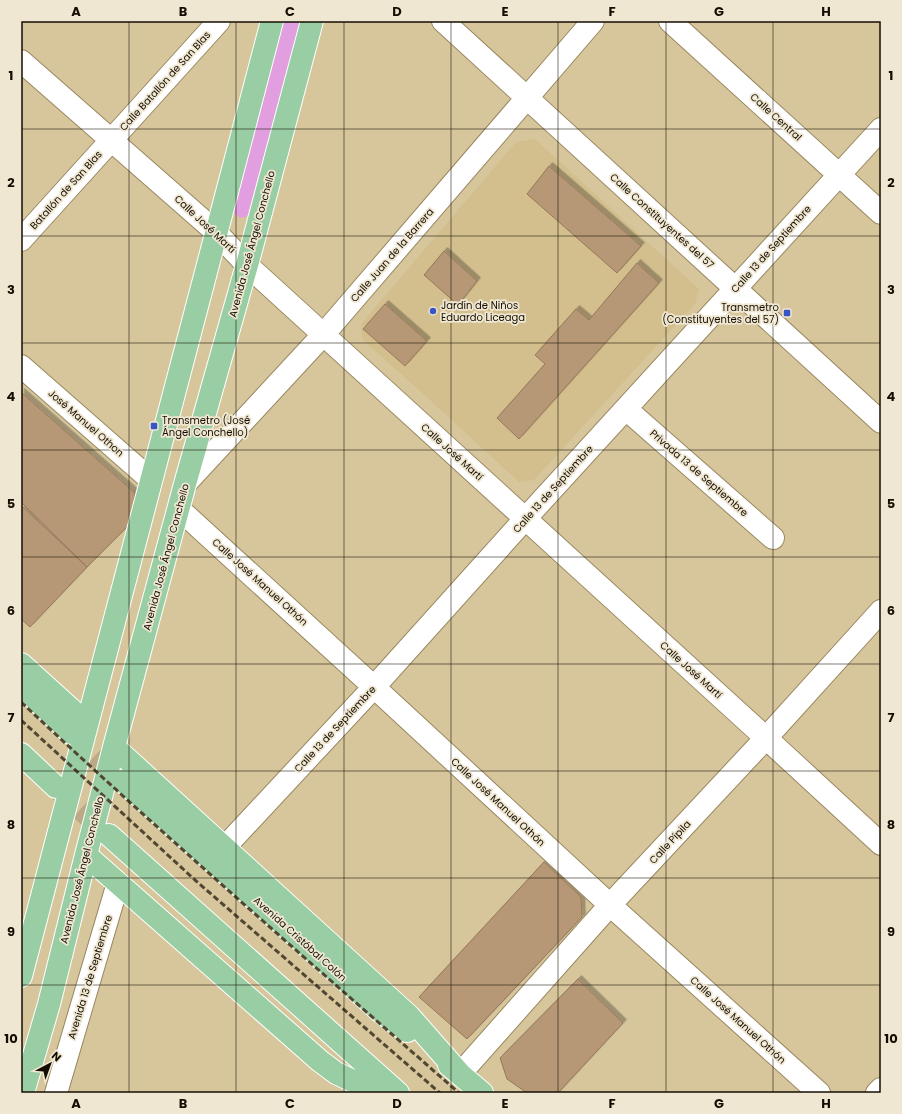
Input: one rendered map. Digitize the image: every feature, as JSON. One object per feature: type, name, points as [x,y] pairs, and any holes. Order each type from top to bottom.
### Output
[{"type":"main road","points":[[21,976],[78,728],[151,480],[272,21]]},
{"type":"main road","name":"Avenida José Ángel Conchello","points":[[23,1093],[49,1004],[114,747],[185,484],[247,265],[312,21]]},
{"type":"main road","points":[[21,664],[78,728]]},
{"type":"main road","points":[[21,685],[78,728]]},
{"type":"main road","points":[[114,747],[409,1016],[460,1074]]},
{"type":"main road","points":[[21,754],[56,787]]},
{"type":"main road","name":"Avenida Cristóbal Colón","points":[[123,781],[380,1011],[482,1093]]},
{"type":"main road","points":[[109,835],[398,1093]]},
{"type":"main road","points":[[86,854],[320,1061],[336,1073],[378,1093]]},
{"type":"street","name":"Calle Batallón de San Blas","points":[[111,140],[219,21]]},
{"type":"street","name":"Calle Constituyentes del 57","points":[[443,21],[881,422]]},
{"type":"street","name":"Calle Juan de la Barrera","points":[[185,484],[323,335],[593,21]]},
{"type":"street","name":"Calle Central","points":[[670,21],[881,213]]},
{"type":"street","name":"Calle José Martí","points":[[21,61],[216,232],[247,265],[323,335],[881,844]]},
{"type":"street","name":"Calle 13 de Septiembre","points":[[224,848],[374,687],[525,519],[881,129]]},
{"type":"street","name":"Batallón de San Blas","points":[[21,240],[111,140]]},
{"type":"street","name":"José Manuel Othon","points":[[21,366],[151,480]]},
{"type":"street","name":"Privada 13 de Septiembre","points":[[626,409],[773,538]]},
{"type":"street","name":"Calle José Manuel Othón","points":[[179,508],[610,906],[819,1093]]},
{"type":"street","name":"Calle Pípila","points":[[460,1074],[610,906],[766,738],[881,611]]},
{"type":"street","name":"Avenida 13 de Septiembre","points":[[62,1090],[118,883]]},
{"type":"street","points":[[877,1093],[881,1089]]},
{"type":"shaded area","points":[[281,21],[300,21],[250,211],[247,216],[242,218],[237,216],[233,211]]},
{"type":"shaded area","points":[[535,139],[699,289],[695,304],[534,480],[519,482],[362,339],[361,324],[516,142]]},
{"type":"building","points":[[549,166],[641,246],[617,273],[527,194]]},
{"type":"building","points":[[444,251],[477,281],[458,305],[424,275]]},
{"type":"building","points":[[637,263],[659,283],[519,439],[497,418],[545,364],[535,355],[576,309],[589,320]]},
{"type":"building","points":[[385,304],[427,341],[405,366],[363,329]]},
{"type":"building","points":[[21,392],[135,493],[133,521],[87,567],[21,502]]},
{"type":"building","points":[[21,505],[87,567],[30,627],[21,619]]},
{"type":"building","points":[[544,862],[581,897],[582,917],[467,1039],[419,997]]},
{"type":"building","points":[[578,979],[623,1023],[558,1093],[527,1093],[507,1079],[500,1058]]},
{"type":"tunnel","points":[[71,733],[122,780]]},
{"type":"tunnel","points":[[56,787],[108,834]]},
{"type":"railway","points":[[21,702],[184,851],[459,1093]]},
{"type":"railway","points":[[21,720],[195,880],[440,1093]]},
{"type":"place","name":"Jardín de Niños Eduardo Liceaga","points":[[433,311]]},
{"type":"place","name":"Transmetro (Constituyentes del 57)","points":[[787,313]]},
{"type":"place","name":"Transmetro (José Ángel Conchello)","points":[[154,426]]}]
